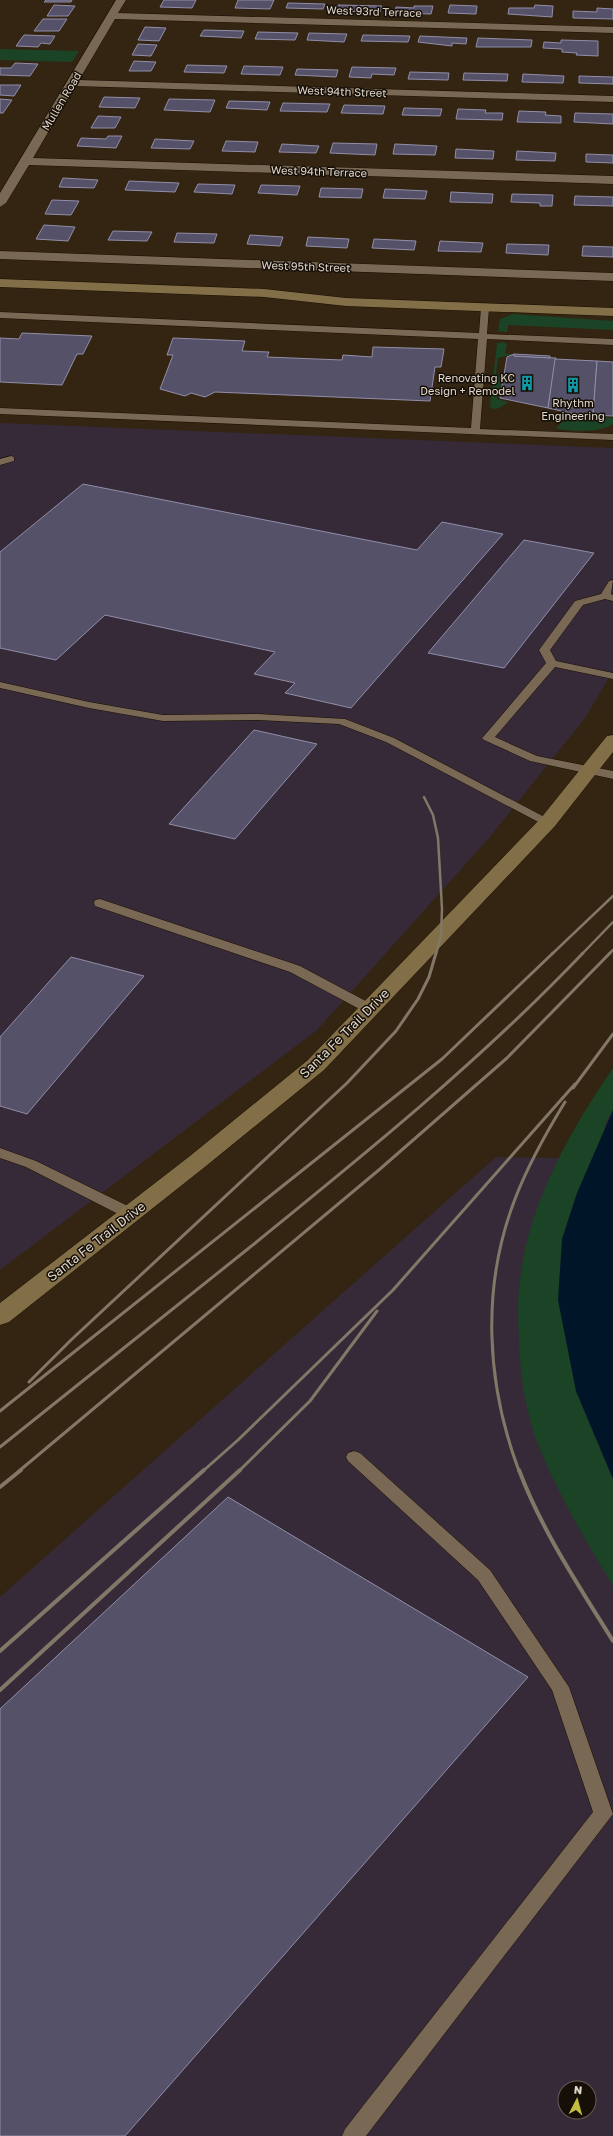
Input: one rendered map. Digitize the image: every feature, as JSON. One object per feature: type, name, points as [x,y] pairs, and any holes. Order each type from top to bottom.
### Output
[{"type":"main road","name":"West 95th Street","points":[[0,283],[264,293],[346,302],[613,312]]},
{"type":"main road","name":"West 95th Street","points":[[264,293],[349,290],[492,294]]},
{"type":"main road","name":"Santa Fe Trail Drive","points":[[0,1316],[131,1214],[316,1065],[548,822],[613,740]]},
{"type":"street","name":"Mullen Road","points":[[0,203],[121,0]]},
{"type":"street","name":"West 93rd Terrace","points":[[111,16],[613,30]]},
{"type":"street","name":"West 94th Street","points":[[72,83],[613,99]]},
{"type":"street","name":"West 94th Terrace","points":[[25,161],[613,180]]},
{"type":"street","name":"West 95th Street","points":[[0,255],[613,278]]},
{"type":"lane","points":[[475,431],[485,308]]},
{"type":"lane","points":[[0,315],[613,342]]},
{"type":"lane","points":[[0,411],[613,437]]},
{"type":"lane","points":[[0,462],[11,459]]},
{"type":"lane","points":[[613,583],[609,597],[579,603],[544,650],[552,663],[613,676]]},
{"type":"lane","points":[[552,663],[488,738],[534,759],[591,769],[613,775]]},
{"type":"lane","points":[[0,684],[88,705],[163,718],[258,717],[341,721],[390,740],[548,822]]},
{"type":"lane","points":[[100,903],[295,969],[370,1008]]},
{"type":"lane","points":[[0,1153],[31,1164],[131,1214]]},
{"type":"lane","points":[[353,2136],[603,1814],[560,1687],[484,1575],[354,1458]]},
{"type":"shaded area","points":[[0,423],[613,448],[613,671],[585,718],[489,838],[317,1030],[0,1270]]},
{"type":"shaded area","points":[[613,1092],[613,2136],[0,2136],[0,1597],[496,1157],[567,1158]]},
{"type":"green space","points":[[0,49],[79,51],[72,62],[0,60]]},
{"type":"green space","points":[[513,314],[613,321],[613,330],[508,325],[507,332],[498,331],[500,319]]},
{"type":"green space","points":[[503,342],[507,344],[505,354],[514,354],[498,358],[496,374],[504,376],[501,391],[496,391],[497,399],[508,402],[495,409],[490,407],[497,343]]},
{"type":"green space","points":[[571,413],[613,418],[613,423],[602,429],[586,431],[556,428]]},
{"type":"green space","points":[[613,1068],[613,1110],[605,1124],[576,1391],[613,1479],[613,1586],[564,1501],[534,1434],[522,1381],[518,1310],[519,1288],[525,1252],[532,1224],[542,1196],[567,1142]]},
{"type":"water","points":[[613,1110],[613,1479],[576,1391],[558,1300],[562,1239],[577,1193]]},
{"type":"building","points":[[46,0],[72,0],[71,2],[44,2]]},
{"type":"building","points":[[164,0],[196,0],[192,8],[160,7]]},
{"type":"building","points":[[238,0],[274,0],[270,9],[235,8]]},
{"type":"building","points":[[288,3],[325,4],[323,9],[286,8]]},
{"type":"building","points":[[54,5],[75,6],[68,16],[47,16]]},
{"type":"building","points":[[338,5],[382,6],[380,12],[336,11]]},
{"type":"building","points":[[450,5],[477,6],[476,14],[448,13]]},
{"type":"building","points":[[535,5],[553,6],[552,17],[508,14],[509,8],[534,8]]},
{"type":"building","points":[[414,6],[433,6],[431,14],[395,13],[396,7],[414,8]]},
{"type":"building","points":[[597,8],[613,9],[613,19],[573,18],[573,11],[597,12]]},
{"type":"building","points":[[43,19],[67,19],[59,31],[34,31]]},
{"type":"building","points":[[145,27],[166,28],[159,41],[138,40]]},
{"type":"building","points":[[204,30],[244,31],[241,38],[200,36]]},
{"type":"building","points":[[258,32],[298,33],[295,40],[255,39]]},
{"type":"building","points":[[309,33],[347,34],[344,42],[307,40]]},
{"type":"building","points":[[24,35],[55,36],[50,44],[41,43],[38,47],[16,46]]},
{"type":"building","points":[[363,35],[410,36],[408,42],[361,41]]},
{"type":"building","points":[[420,36],[467,38],[466,44],[452,43],[452,46],[418,42]]},
{"type":"building","points":[[478,38],[532,40],[531,47],[476,47]]},
{"type":"building","points":[[561,40],[598,41],[598,56],[576,55],[577,53],[562,52],[562,49],[543,48],[544,42],[561,43]]},
{"type":"building","points":[[138,44],[157,45],[151,56],[132,55]]},
{"type":"building","points":[[134,61],[156,62],[151,71],[129,71]]},
{"type":"building","points":[[15,63],[38,64],[30,76],[0,75],[0,68],[11,68]]},
{"type":"building","points":[[187,65],[227,66],[224,73],[184,72]]},
{"type":"building","points":[[244,66],[283,67],[280,75],[241,74]]},
{"type":"building","points":[[352,67],[396,68],[394,75],[372,74],[371,78],[349,77]]},
{"type":"building","points":[[297,69],[338,70],[336,77],[295,75]]},
{"type":"building","points":[[410,72],[449,73],[448,80],[408,79]]},
{"type":"building","points":[[464,73],[508,74],[507,81],[463,80]]},
{"type":"building","points":[[523,74],[564,76],[563,83],[522,82]]},
{"type":"building","points":[[579,76],[613,77],[613,84],[579,83]]},
{"type":"building","points":[[0,85],[21,85],[14,96],[0,95]]},
{"type":"building","points":[[104,97],[140,98],[135,108],[99,107]]},
{"type":"building","points":[[0,99],[12,100],[3,113],[0,113]]},
{"type":"building","points":[[169,99],[215,100],[210,112],[164,110]]},
{"type":"building","points":[[229,101],[270,102],[267,110],[226,108]]},
{"type":"building","points":[[283,103],[330,104],[327,112],[280,111]]},
{"type":"building","points":[[344,105],[385,106],[383,114],[341,113]]},
{"type":"building","points":[[404,108],[442,109],[440,116],[402,115]]},
{"type":"building","points":[[458,109],[486,110],[485,113],[503,113],[502,120],[456,119]]},
{"type":"building","points":[[519,111],[546,112],[545,115],[561,116],[561,123],[517,122]]},
{"type":"building","points":[[575,113],[613,114],[613,124],[574,122]]},
{"type":"building","points":[[98,116],[121,117],[115,128],[91,128]]},
{"type":"building","points":[[108,136],[122,136],[116,148],[77,146],[81,138],[106,139]]},
{"type":"building","points":[[155,139],[194,141],[190,149],[151,148]]},
{"type":"building","points":[[226,141],[258,142],[255,152],[222,151]]},
{"type":"building","points":[[333,143],[377,144],[375,155],[330,153]]},
{"type":"building","points":[[282,144],[319,146],[316,153],[279,152]]},
{"type":"building","points":[[395,144],[437,146],[435,155],[393,154]]},
{"type":"building","points":[[456,149],[494,151],[493,159],[455,158]]},
{"type":"building","points":[[517,151],[556,153],[555,161],[516,160]]},
{"type":"building","points":[[586,154],[613,155],[613,163],[586,162]]},
{"type":"building","points":[[63,178],[98,180],[94,188],[59,187]]},
{"type":"building","points":[[129,181],[179,183],[175,192],[125,190]]},
{"type":"building","points":[[198,184],[235,185],[232,194],[194,192]]},
{"type":"building","points":[[261,185],[300,186],[297,195],[258,193]]},
{"type":"building","points":[[321,188],[363,189],[361,198],[319,197]]},
{"type":"building","points":[[385,189],[427,191],[425,199],[383,198]]},
{"type":"building","points":[[451,192],[493,194],[492,203],[450,202]]},
{"type":"building","points":[[512,194],[553,195],[552,206],[540,206],[540,203],[511,202]]},
{"type":"building","points":[[575,196],[613,197],[613,206],[574,205]]},
{"type":"building","points":[[52,200],[79,201],[71,215],[45,214]]},
{"type":"building","points":[[44,225],[75,227],[68,241],[36,239]]},
{"type":"building","points":[[113,231],[152,232],[147,241],[108,240]]},
{"type":"building","points":[[177,233],[217,234],[214,243],[174,242]]},
{"type":"building","points":[[250,235],[283,237],[280,246],[247,244]]},
{"type":"building","points":[[308,237],[349,239],[347,248],[306,246]]},
{"type":"building","points":[[374,239],[416,241],[414,250],[372,248]]},
{"type":"building","points":[[440,241],[483,243],[481,252],[438,251]]},
{"type":"building","points":[[507,244],[549,245],[548,255],[506,253]]},
{"type":"building","points":[[583,246],[613,247],[613,257],[582,256]]},
{"type":"building","points":[[22,333],[92,336],[83,354],[77,354],[62,385],[0,382],[0,338],[19,339]]},
{"type":"building","points":[[173,338],[245,341],[242,351],[269,352],[267,357],[342,360],[343,355],[372,357],[373,347],[444,349],[441,367],[435,367],[430,401],[215,392],[205,397],[191,393],[185,396],[160,389],[173,355],[167,355]]},
{"type":"building","name":"Renovating KC Design + Remodel","points":[[514,354],[514,356],[556,358],[548,408],[500,398],[507,357]]},
{"type":"building","points":[[514,354],[550,356],[550,358],[514,356]]},
{"type":"building","name":"Rhythm Engineering","points":[[555,359],[597,361],[593,415],[575,414],[548,408]]},
{"type":"building","points":[[597,361],[613,362],[613,416],[593,415]]},
{"type":"building","points":[[83,484],[417,550],[442,522],[503,534],[351,708],[285,693],[295,683],[254,674],[275,652],[105,615],[56,660],[0,648],[0,552]]},
{"type":"building","points":[[524,540],[594,553],[504,668],[428,653]]},
{"type":"building","points":[[254,730],[317,744],[235,839],[169,824]]},
{"type":"building","points":[[71,957],[144,976],[27,1114],[0,1106],[0,1037]]},
{"type":"building","points":[[228,1497],[528,1677],[125,2136],[0,2136],[0,1709]]},
{"type":"railway","points":[[424,797],[433,815],[438,838],[442,909],[441,936],[436,954]]},
{"type":"railway","points":[[552,954],[613,896]]},
{"type":"railway","points":[[582,954],[613,922]]},
{"type":"railway","points":[[610,953],[613,950]]},
{"type":"railway","points":[[29,1382],[71,1340],[347,1083],[396,1031],[418,999],[429,977],[436,953]]},
{"type":"railway","points":[[0,1411],[442,1059],[553,953]]},
{"type":"railway","points":[[0,1447],[249,1248],[421,1106],[504,1031],[583,953]]},
{"type":"railway","points":[[19,1471],[380,1169],[507,1058],[610,953]]},
{"type":"railway","points":[[573,1088],[613,1034]]},
{"type":"railway","points":[[203,1471],[238,1440],[393,1290],[575,1084]]},
{"type":"railway","points":[[519,1471],[508,1438],[494,1369],[492,1335],[493,1301],[497,1266],[504,1232],[520,1186],[538,1149],[565,1102]]},
{"type":"railway","points":[[239,1471],[310,1401],[377,1311]]},
{"type":"railway","points":[[0,1487],[21,1470]]},
{"type":"railway","points":[[0,1651],[204,1470]]},
{"type":"railway","points":[[0,1690],[240,1470]]},
{"type":"railway","points":[[519,1470],[528,1493],[550,1536],[574,1579],[613,1641]]},
{"type":"place","name":"Renovating KC Design + Remodel","points":[[527,383]]},
{"type":"place","name":"Rhythm Engineering","points":[[573,385]]}]
